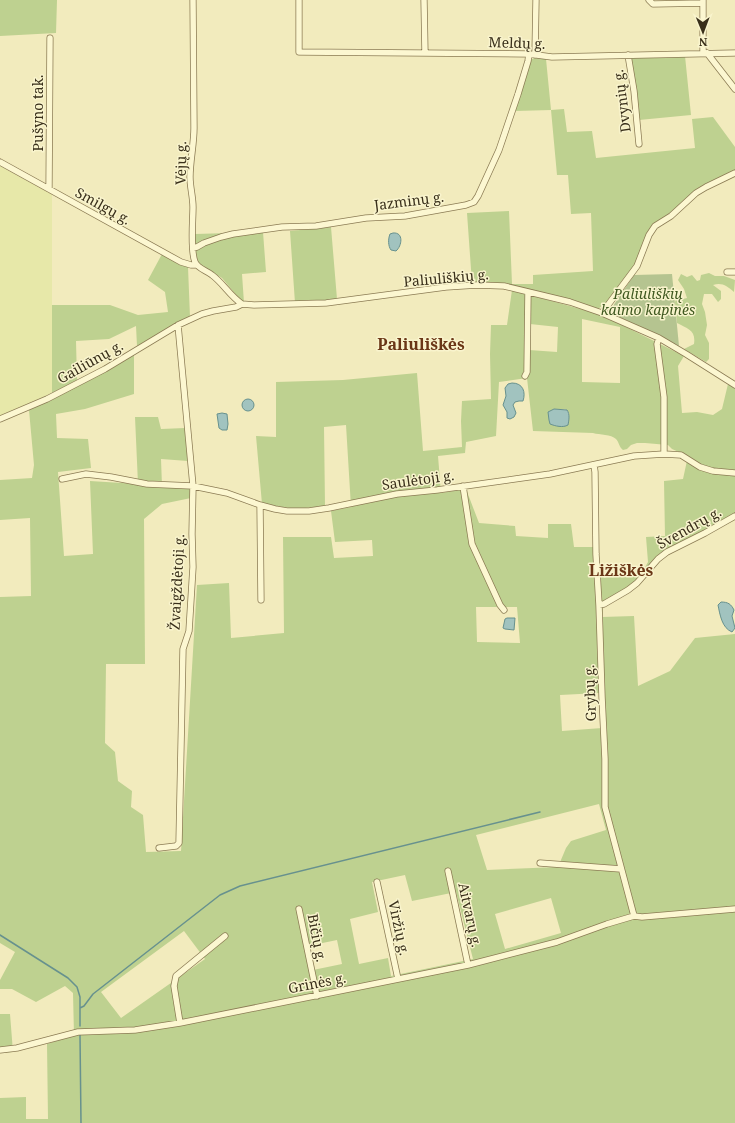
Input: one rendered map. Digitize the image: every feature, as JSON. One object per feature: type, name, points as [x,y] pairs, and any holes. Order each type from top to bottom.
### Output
[{"type":"street","name":"Vėjų g.","points":[[193,0],[194,128],[190,177],[193,196],[193,248],[196,265]]},
{"type":"street","name":"Meldų g.","points":[[299,0],[299,52],[528,54],[552,57],[735,53]]},
{"type":"street","points":[[424,0],[425,53]]},
{"type":"street","points":[[536,0],[536,55]]},
{"type":"street","points":[[649,0],[653,4],[703,2],[705,53],[735,89]]},
{"type":"street","name":"Pušyno tak.","points":[[49,189],[50,38]]},
{"type":"street","name":"Jazminų g.","points":[[193,248],[233,234],[282,227],[316,226],[366,218],[405,216],[466,205],[474,202],[499,150],[528,61],[528,54]]},
{"type":"street","name":"Dvynių g.","points":[[628,55],[633,84],[639,144]]},
{"type":"street","name":"Smilgų g.","points":[[0,162],[181,262],[196,265]]},
{"type":"street","points":[[602,313],[637,266],[654,226],[671,216],[696,193],[735,173]]},
{"type":"street","points":[[196,265],[218,280],[233,297],[242,304]]},
{"type":"street","points":[[727,272],[735,272]]},
{"type":"street","name":"Paliuliškių g.","points":[[189,320],[202,314],[240,306],[242,304],[326,303],[446,287],[477,285],[504,286],[570,302],[602,313],[659,338],[714,370],[735,385]]},
{"type":"street","points":[[525,376],[528,292]]},
{"type":"street","name":"Gailiūnų g.","points":[[0,419],[47,398],[105,369],[178,325],[189,320]]},
{"type":"street","name":"Žvaigždėtoji g.","points":[[159,848],[176,846],[179,843],[183,649],[188,631],[193,567],[192,534],[194,486],[178,325]]},
{"type":"street","points":[[659,338],[657,344],[664,397],[664,454]]},
{"type":"street","name":"Saulėtoji g.","points":[[62,479],[86,474],[112,477],[147,484],[194,486],[227,493],[275,509],[309,511],[397,494],[437,490],[550,474],[634,456],[664,454],[681,455],[700,467],[713,471],[735,473]]},
{"type":"street","name":"Grybų g.","points":[[594,465],[596,554],[605,759],[605,807],[634,916]]},
{"type":"street","points":[[463,486],[472,544],[504,610]]},
{"type":"street","points":[[260,505],[261,600]]},
{"type":"street","name":"Švendrų g.","points":[[599,605],[604,604],[637,583],[666,552],[735,516]]},
{"type":"street","points":[[540,862],[622,869]]},
{"type":"street","name":"Aitvarų g.","points":[[448,871],[468,965]]},
{"type":"street","name":"Viržių g.","points":[[377,882],[398,979]]},
{"type":"street","name":"Bičių g.","points":[[299,909],[317,996]]},
{"type":"street","name":"Grinės g.","points":[[0,1050],[17,1048],[78,1032],[135,1030],[180,1023],[468,965],[557,942],[634,916],[642,917],[735,909]]},
{"type":"street","points":[[180,1023],[174,986],[176,976],[225,936]]},
{"type":"green space","points":[[0,0],[57,0],[56,33],[0,36]]},
{"type":"green space","points":[[685,56],[691,115],[639,120],[631,57]]},
{"type":"green space","points":[[535,58],[546,59],[551,110],[515,111],[530,62]]},
{"type":"green space","points":[[564,109],[567,132],[592,131],[596,158],[695,148],[692,119],[713,117],[735,147],[735,171],[707,184],[656,224],[636,264],[612,298],[598,309],[564,298],[503,284],[472,283],[467,213],[509,211],[512,284],[533,284],[533,275],[593,271],[591,213],[571,214],[568,175],[557,175],[551,110]]},
{"type":"green space","points":[[0,166],[52,194],[52,393],[0,417]]},
{"type":"green space","points":[[331,227],[337,299],[295,303],[290,231]]},
{"type":"green space","points":[[263,232],[266,272],[242,274],[244,303],[222,278],[198,263],[195,256],[195,234]]},
{"type":"green space","points":[[162,254],[188,267],[190,317],[137,346],[136,326],[109,339],[76,341],[77,380],[52,393],[52,305],[110,305],[138,315],[168,312],[165,292],[148,280]]},
{"type":"green space","points":[[709,273],[715,276],[724,276],[735,280],[734,292],[724,285],[713,285],[721,291],[721,299],[718,302],[712,294],[704,294],[702,304],[707,325],[705,335],[709,343],[709,359],[706,362],[684,349],[694,344],[694,336],[690,330],[677,323],[675,302],[678,294],[683,299],[687,298],[684,289],[678,280],[681,274],[687,277],[692,275],[697,281],[700,280],[701,275]]},
{"type":"green space","name":"Paliuliškių kaimo kapinės","points":[[672,274],[679,346],[609,312],[634,275]]},
{"type":"green space","points":[[512,290],[602,315],[684,356],[678,366],[682,413],[697,412],[713,415],[722,409],[728,384],[735,388],[735,520],[665,555],[632,590],[603,606],[602,617],[634,616],[638,686],[670,671],[695,638],[735,634],[735,1123],[0,1123],[0,1098],[26,1097],[26,1119],[48,1119],[47,1044],[74,1035],[73,993],[65,986],[36,1002],[12,989],[0,989],[0,980],[15,952],[0,943],[0,597],[31,596],[30,518],[0,520],[0,480],[32,478],[34,465],[29,410],[111,369],[134,354],[134,394],[85,409],[56,414],[57,438],[88,439],[91,468],[58,472],[64,556],[93,554],[90,481],[138,484],[135,417],[158,417],[161,429],[185,428],[188,461],[161,459],[162,486],[191,489],[191,498],[162,504],[144,519],[145,664],[106,664],[105,743],[115,752],[118,781],[132,791],[131,807],[143,815],[146,852],[181,851],[197,585],[229,583],[231,638],[284,633],[283,537],[331,537],[334,558],[373,556],[372,540],[335,542],[331,511],[351,507],[346,425],[324,427],[325,506],[296,509],[262,504],[256,436],[276,437],[276,382],[343,380],[417,373],[423,451],[462,447],[462,401],[491,399],[491,325],[507,325]],"holes":[[[582,319],[620,327],[620,383],[582,382]],[[530,324],[558,327],[557,352],[529,350]],[[527,378],[533,431],[593,433],[611,436],[616,439],[623,450],[637,443],[668,445],[672,449],[688,456],[683,479],[664,481],[665,536],[646,537],[648,562],[642,573],[595,575],[593,547],[574,547],[571,524],[548,524],[548,538],[516,536],[515,526],[479,523],[466,489],[441,493],[438,456],[465,453],[466,442],[496,436],[499,382]],[[554,409],[565,409],[569,413],[568,422],[565,426],[550,424],[549,412]],[[476,607],[517,607],[520,643],[477,642]],[[599,693],[602,728],[562,731],[560,695]],[[599,804],[606,830],[571,841],[566,848],[558,867],[487,870],[476,835]],[[405,875],[412,901],[456,892],[473,959],[391,976],[388,958],[359,964],[350,919],[378,912],[372,882]],[[551,898],[561,933],[505,949],[495,914]],[[184,931],[205,959],[121,1018],[101,992]],[[337,940],[342,964],[313,970],[308,946]]]},
{"type":"green space","points":[[0,1014],[10,1014],[13,1052],[0,1053]]},
{"type":"water","points":[[397,233],[401,240],[400,246],[396,251],[391,250],[389,244],[390,234]]},
{"type":"water","points":[[516,383],[521,386],[524,394],[523,401],[515,402],[513,405],[516,413],[514,417],[510,419],[507,418],[507,412],[503,405],[506,396],[505,388],[508,384]]},
{"type":"water","points":[[246,399],[250,399],[254,405],[250,411],[246,411],[242,407],[242,403]]},
{"type":"water","points":[[554,409],[567,410],[569,415],[568,425],[561,427],[550,424],[548,412]]},
{"type":"water","points":[[217,414],[227,414],[227,430],[222,430],[219,428]]},
{"type":"water","points":[[721,602],[726,602],[732,606],[734,610],[732,616],[735,628],[732,632],[726,628],[722,621],[718,605]]},
{"type":"water","points":[[515,618],[514,630],[503,628],[505,619]]},
{"type":"waterway","points":[[80,1008],[84,1006],[93,994],[220,895],[240,886],[540,812]]},
{"type":"waterway","points":[[0,935],[68,978],[77,987],[80,997],[80,1026]]},
{"type":"waterway","points":[[80,1035],[81,1123]]},
{"type":"district","name":"Paliuliškės","points":[[421,344]]},
{"type":"district","name":"Ližiškės","points":[[621,570]]}]
